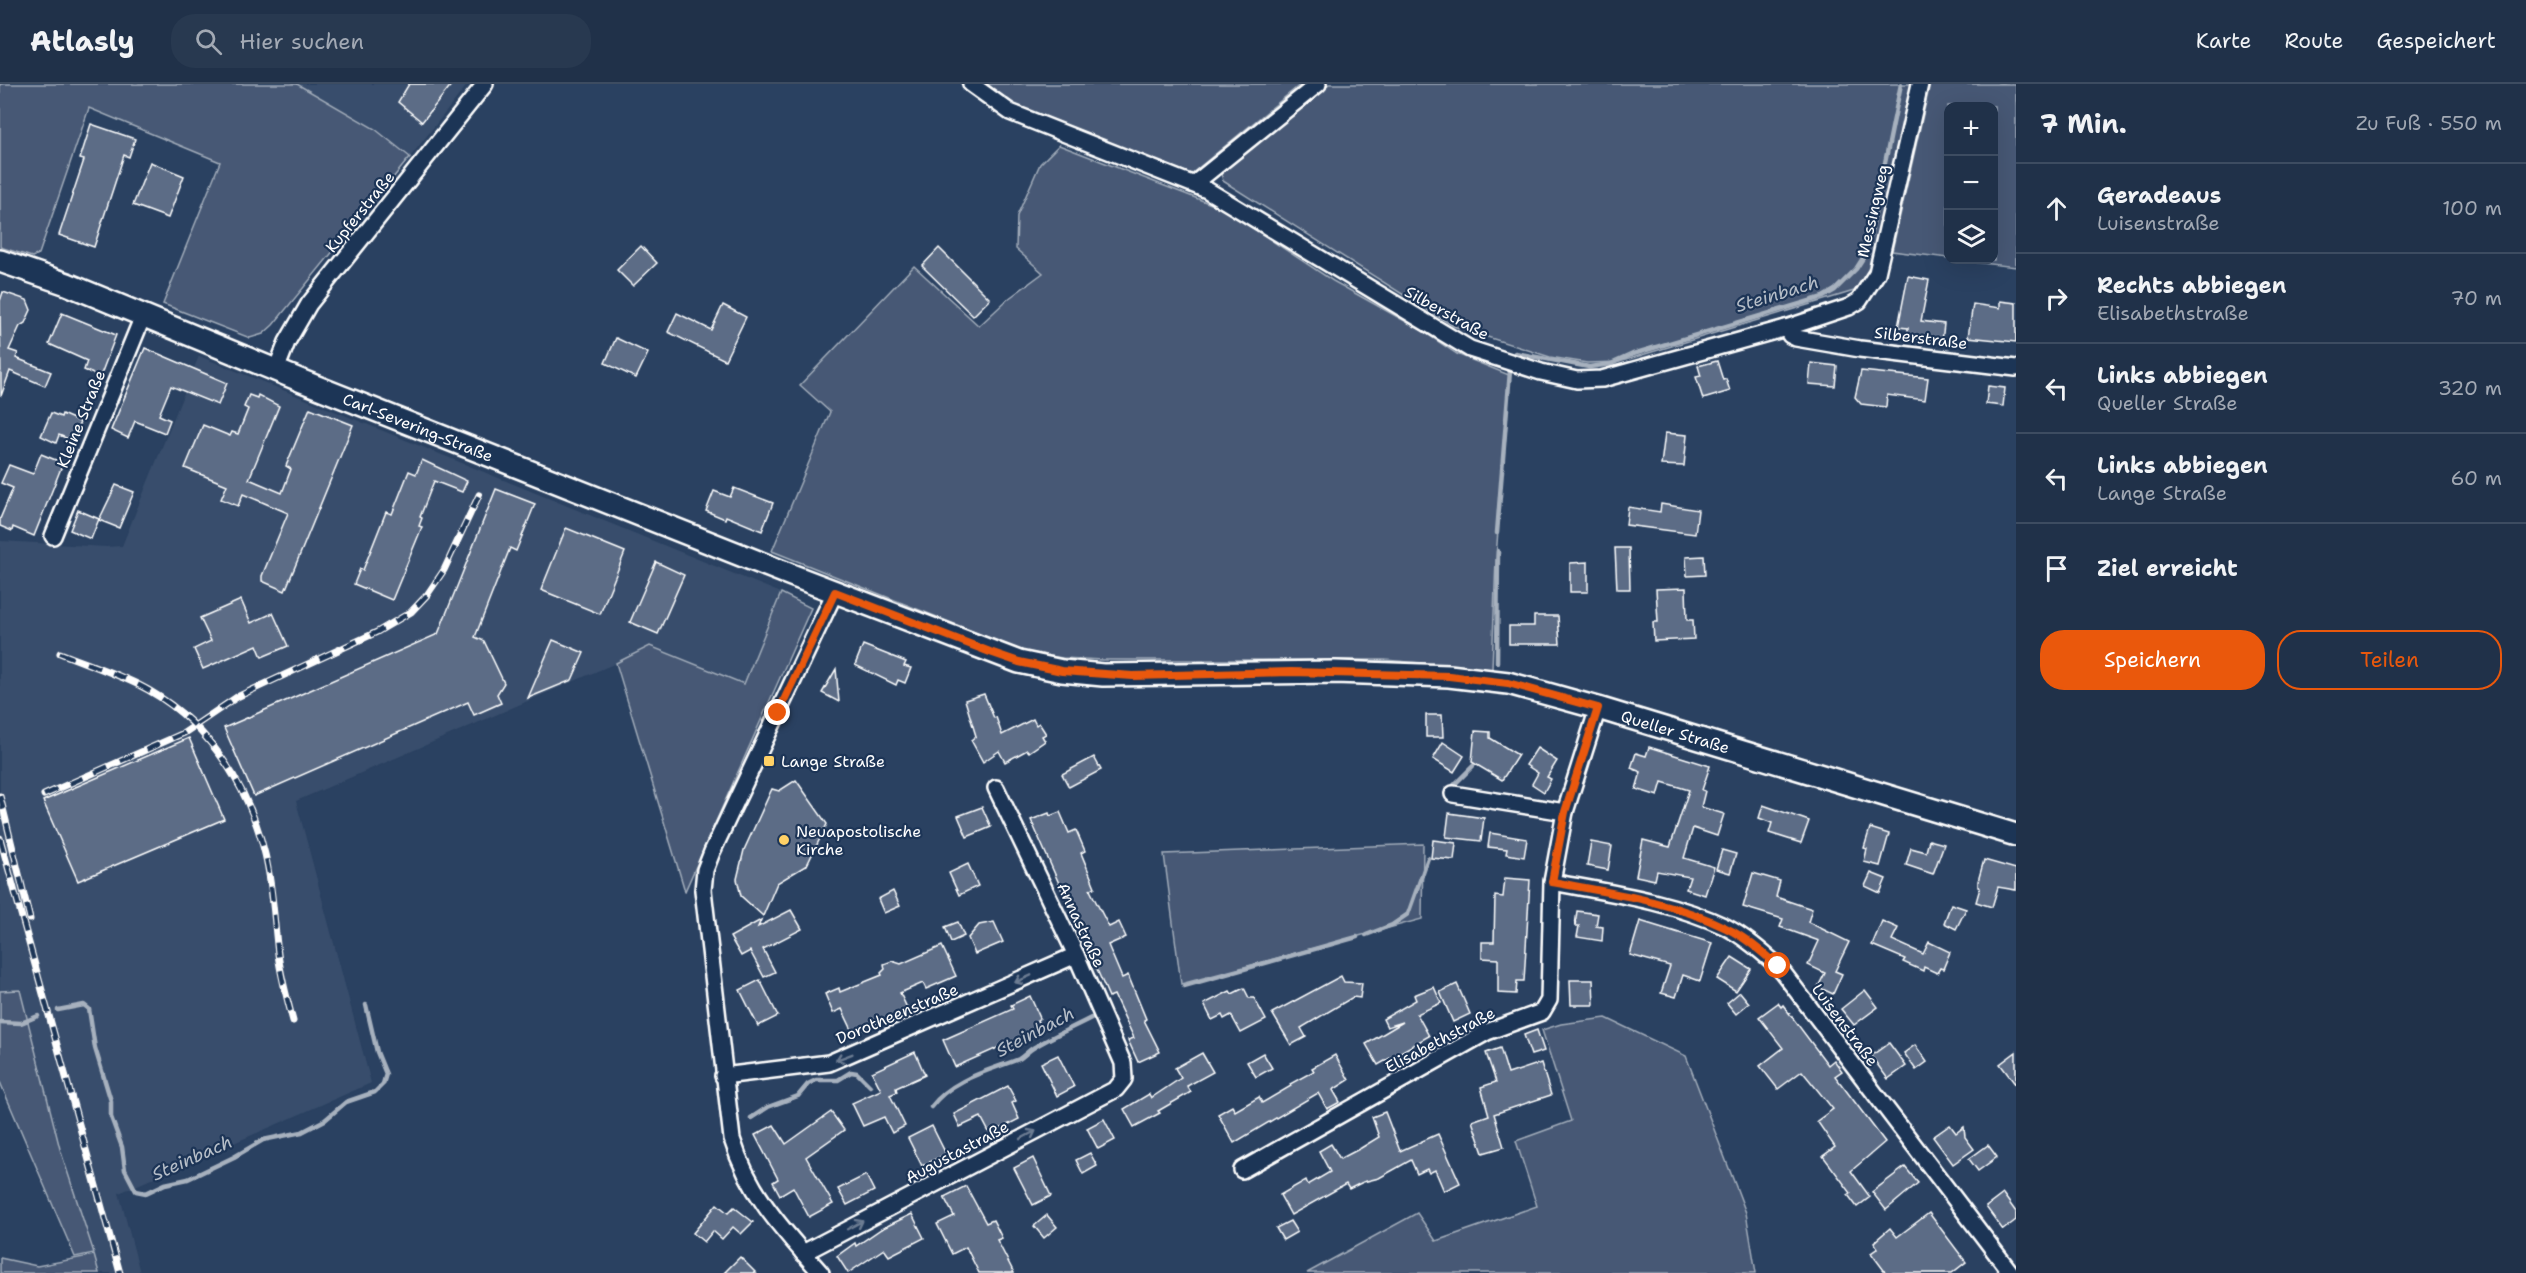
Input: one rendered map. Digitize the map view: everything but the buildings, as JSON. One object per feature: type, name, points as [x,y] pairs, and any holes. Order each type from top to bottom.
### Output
[{"type":"street","name":"Kupferstraße","points":[[276,370],[287,342],[309,304],[485,84]]},
{"type":"street","name":"Silberstraße","points":[[971,84],[1010,112],[1194,184],[1220,197],[1470,349],[1541,372],[1577,380],[1602,379],[1786,328],[1790,335],[1796,338],[1860,349],[2016,368]]},
{"type":"street","points":[[1194,184],[1318,84]]},
{"type":"street","name":"Messingweg","points":[[1786,328],[1854,304],[1868,290],[1877,273],[1920,84]]},
{"type":"street","name":"Carl-Severing-Straße","points":[[0,261],[38,273],[835,592]]},
{"type":"street","name":"Kleine Straße","points":[[53,537],[143,315]]},
{"type":"street","points":[[821,1273],[770,1213],[740,1167],[732,1139],[723,1076],[703,890],[705,870],[835,592]]},
{"type":"street","name":"Queller Straße","points":[[835,592],[990,652],[1019,662],[1062,671],[1133,676],[1291,672],[1449,676],[1508,683],[1598,708],[2016,835]]},
{"type":"street","name":"Elisabethstraße","points":[[1242,1170],[1487,1032],[1542,1012],[1549,1000],[1552,882],[1565,812],[1598,708]]},
{"type":"street","name":"Annastraße","points":[[996,788],[1076,956],[1123,1063],[1124,1079]]},
{"type":"street","points":[[1453,794],[1565,812]]},
{"type":"street","name":"Luisenstraße","points":[[1552,882],[1666,904],[1727,928],[1762,952],[1778,966],[2011,1273]]},
{"type":"street","name":"Dorotheenstraße","points":[[723,1076],[829,1063],[1076,956]]},
{"type":"street","name":"Augustastraße","points":[[803,1252],[1116,1089],[1124,1079]]},
{"type":"shaded area","points":[[0,84],[297,84],[375,129],[410,157],[273,325],[263,334],[250,338],[163,304],[220,162],[89,108],[39,254],[32,257],[0,247]]},
{"type":"shaded area","points":[[297,84],[468,84],[410,157],[375,129]]},
{"type":"shaded area","points":[[987,84],[1301,84],[1191,174],[1068,129],[1016,105]]},
{"type":"shaded area","points":[[1329,84],[1914,84],[1869,274],[1854,291],[1619,362],[1587,363],[1550,357],[1453,326],[1223,181],[1221,173],[1226,166]]},
{"type":"shaded area","points":[[1930,84],[2016,84],[2016,267],[1990,264],[1998,264],[1998,102],[1944,102],[1944,258],[1892,251]]},
{"type":"shaded area","points":[[1059,145],[1224,209],[1333,281],[1421,330],[1457,354],[1509,375],[1496,558],[1492,669],[1385,660],[1062,658],[1022,651],[772,551],[830,412],[800,385],[914,266],[979,326],[1008,299],[1043,273],[1016,249],[1017,216],[1040,164]]},
{"type":"shaded area","points":[[199,356],[781,593],[744,684],[650,646],[616,663],[296,801],[371,1083],[119,1193],[140,1273],[99,1273],[60,1149],[20,991],[0,991],[0,541],[122,546]]},
{"type":"shaded area","points":[[781,593],[811,608],[685,891],[616,663],[650,646],[744,684]]},
{"type":"shaded area","points":[[1423,844],[1422,919],[1181,984],[1164,854]]},
{"type":"shaded area","points":[[20,990],[60,1149],[94,1253],[75,1257],[0,1082],[0,991]]},
{"type":"shaded area","points":[[1606,1018],[1686,1056],[1746,1213],[1756,1273],[1307,1273],[1417,1213],[1436,1241],[1537,1206],[1516,1141],[1571,1121],[1542,1030],[1561,1024]]},
{"type":"shaded area","points":[[94,1255],[99,1273],[0,1273],[0,1258],[37,1266]]},
{"type":"waterway","name":"Steinbach","points":[[1515,353],[1589,367],[1611,364],[1633,354],[1823,297],[1835,290],[1856,269],[1863,258],[1870,237],[1901,84]]},
{"type":"waterway","name":"Steinbach","points":[[1497,533],[1510,371]]},
{"type":"waterway","name":"Steinbach","points":[[1497,662],[1498,551]]},
{"type":"waterway","name":"Steinbach","points":[[1453,786],[1473,766]]},
{"type":"waterway","name":"Steinbach","points":[[1366,935],[1392,925],[1408,914],[1428,858]]},
{"type":"waterway","name":"Steinbach","points":[[1184,986],[1357,937]]},
{"type":"waterway","name":"Steinbach","points":[[58,1010],[84,1005],[89,1009],[95,1048],[111,1101],[111,1117],[122,1147],[125,1170],[136,1191],[146,1193],[165,1184],[188,1179],[263,1140],[302,1132],[325,1120],[346,1102],[375,1092],[383,1084],[386,1074],[377,1052],[366,1005]]},
{"type":"waterway","name":"Steinbach","points":[[0,1022],[21,1023],[38,1016]]},
{"type":"waterway","name":"Steinbach","points":[[931,1107],[949,1089],[983,1072],[1019,1059],[1031,1049],[1091,1018]]},
{"type":"waterway","name":"Steinbach","points":[[751,1118],[768,1107],[798,1096],[808,1084],[816,1080],[838,1080],[851,1072],[857,1073],[870,1086]]},
{"type":"railway","points":[[44,795],[184,733],[237,697],[377,632],[411,612],[427,595],[444,570],[479,495]]},
{"type":"railway","points":[[60,653],[137,684],[161,698],[183,714],[202,734],[220,755],[235,778],[257,828],[268,866],[279,963],[293,1021]]},
{"type":"railway","points":[[0,796],[30,919]]},
{"type":"railway","points":[[0,838],[120,1273]]},
{"type":"place","name":"Lange Straße","points":[[769,761]]},
{"type":"place","name":"Neuapostolische Kirche","points":[[784,840]]},
{"type":"route","points":[[778,713],[835,592],[990,652],[1019,662],[1062,671],[1133,676],[1335,672],[1449,676],[1508,683],[1598,708],[1565,812],[1552,882],[1666,904],[1727,928],[1753,945],[1778,966]]}]
